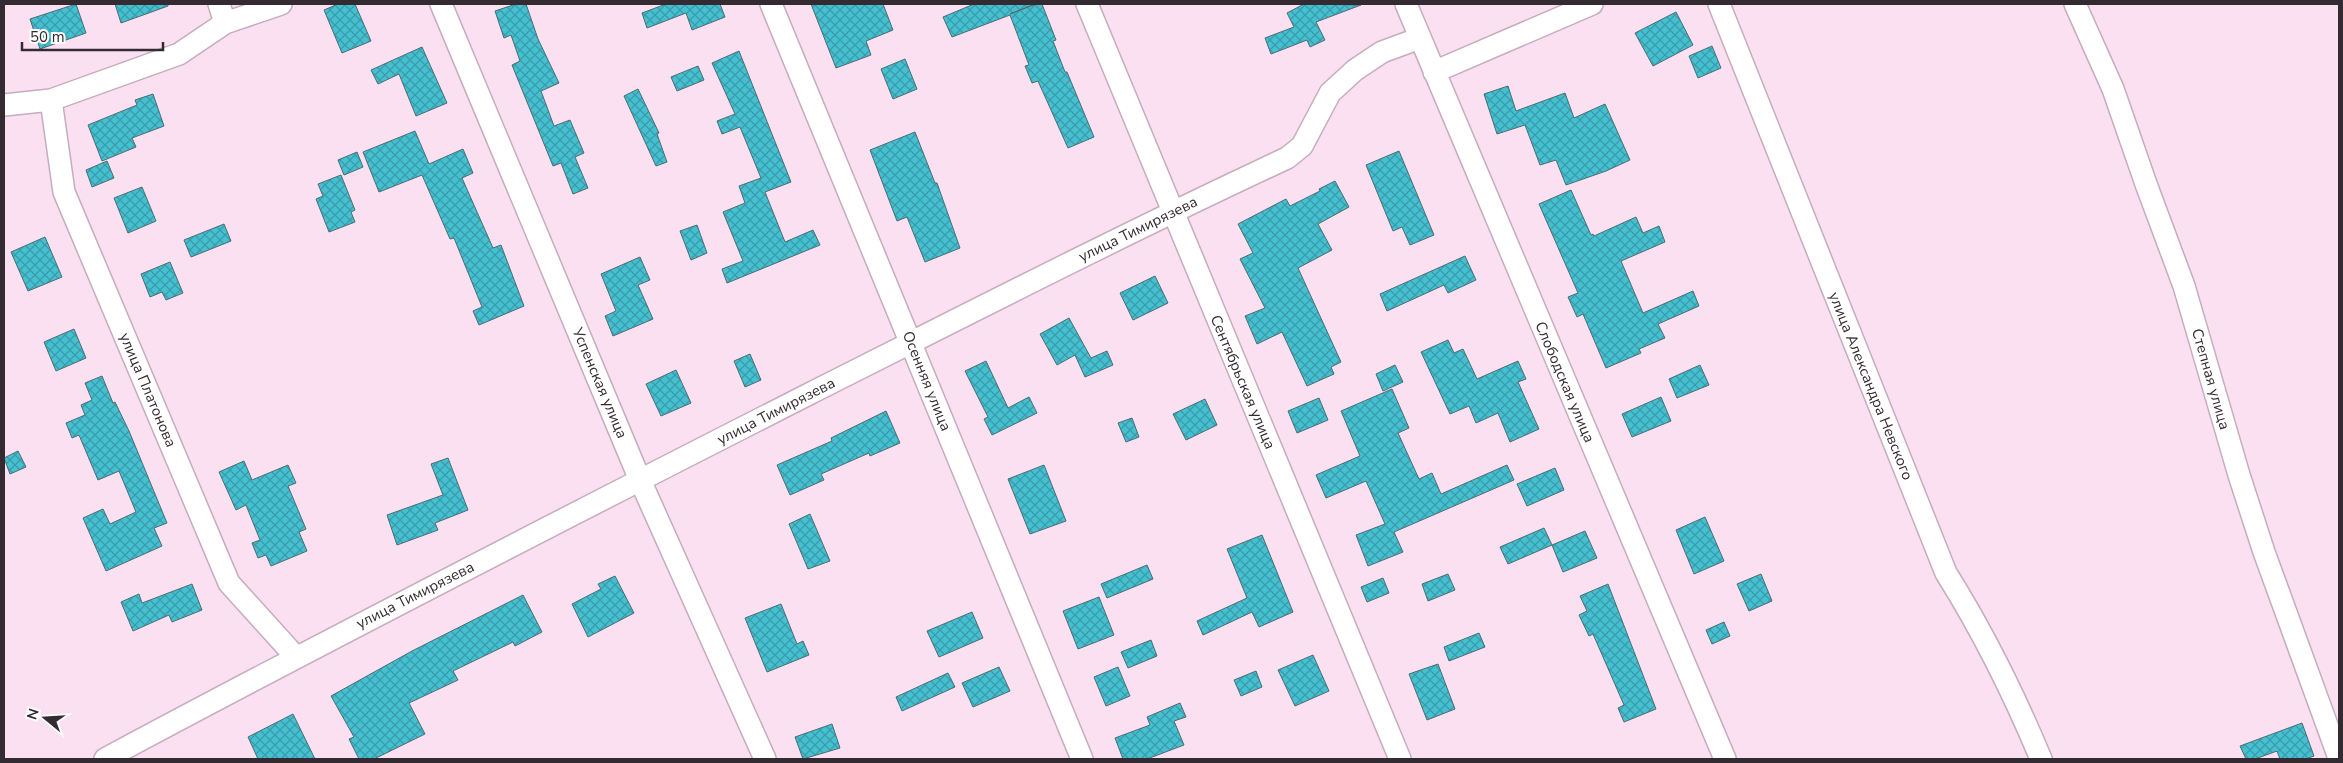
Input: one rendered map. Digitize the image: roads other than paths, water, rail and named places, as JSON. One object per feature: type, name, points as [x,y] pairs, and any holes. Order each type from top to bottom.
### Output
[{"type":"street","points":[[4,105],[51,100],[179,54],[222,14],[281,4]]},
{"type":"street","name":"Успенская улица","points":[[441,4],[640,480],[765,759]]},
{"type":"street","name":"Осенняя улица","points":[[770,4],[1082,759]]},
{"type":"street","name":"Сентябрьская улица","points":[[1087,4],[1400,759]]},
{"type":"street","name":"Слободская улица","points":[[1406,4],[1725,759]]},
{"type":"street","points":[[1434,72],[1592,4]]},
{"type":"street","name":"улица Александра Невского","points":[[1719,4],[1946,573],[1978,624],[2016,698],[2040,759]]},
{"type":"street","name":"Степная улица","points":[[2075,4],[2113,89],[2184,286],[2239,475],[2264,552],[2339,758]]},
{"type":"street","name":"улица Тимирязева","points":[[105,759],[296,657],[640,480],[1173,211],[1287,158],[1302,146],[1330,93],[1355,70],[1382,52],[1420,38]]},
{"type":"street","name":"улица Платонова","points":[[51,100],[64,192],[229,583],[296,657]]}]
